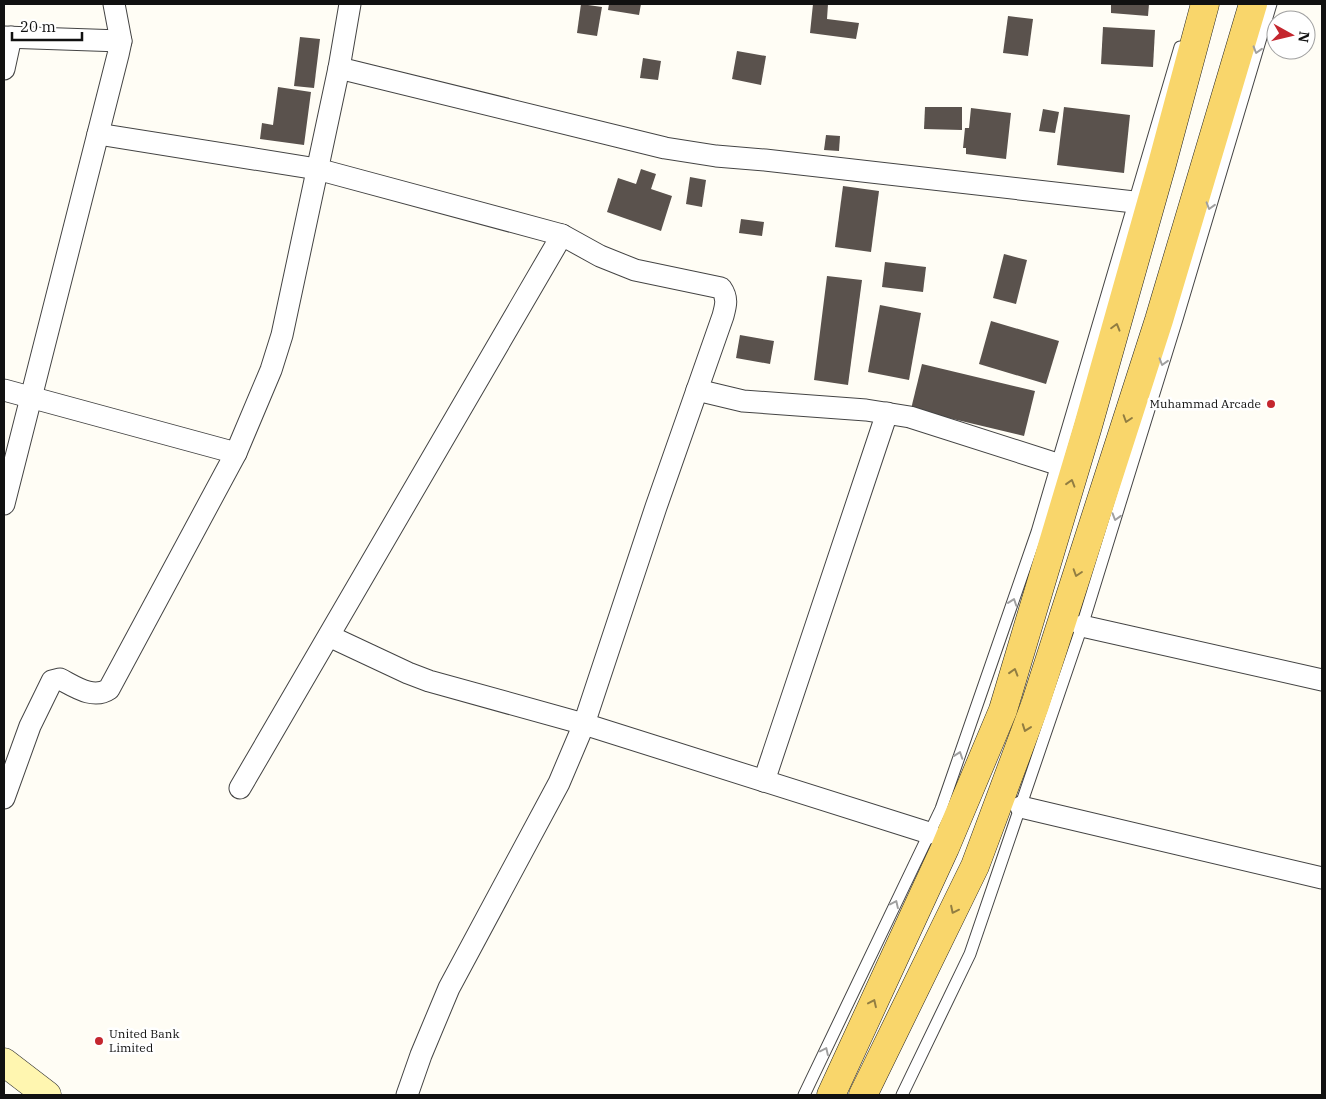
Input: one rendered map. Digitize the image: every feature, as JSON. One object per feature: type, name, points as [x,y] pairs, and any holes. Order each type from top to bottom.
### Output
[{"type":"main road","points":[[831,1095],[945,848],[1003,710],[1090,417],[1162,164],[1204,4]]},
{"type":"main road","points":[[863,1095],[975,866],[1034,705],[1159,320],[1253,4]]},
{"type":"main road","points":[[4,1062],[47,1095]]},
{"type":"street","points":[[4,504],[121,41],[114,4]]},
{"type":"street","points":[[4,798],[30,726],[52,681],[60,679],[94,694],[105,692],[109,689],[236,453],[271,370],[282,336],[339,68],[350,4]]},
{"type":"street","points":[[4,69],[8,37],[121,41]]},
{"type":"street","points":[[339,68],[665,148],[716,156],[1134,202]]},
{"type":"street","points":[[98,134],[317,168],[562,235],[600,256],[635,270],[722,288],[726,294],[726,303],[584,724],[558,783],[449,988],[421,1055],[407,1095]]},
{"type":"street","points":[[240,788],[562,235]]},
{"type":"street","points":[[4,390],[236,453]]},
{"type":"street","points":[[697,390],[743,401],[798,404],[910,416],[1057,464]]},
{"type":"street","points":[[764,781],[887,413]]},
{"type":"street","points":[[1082,626],[1322,680]]},
{"type":"street","points":[[329,636],[429,682],[584,724],[929,833]]},
{"type":"street","points":[[1021,807],[1322,878]]},
{"type":"lane","points":[[902,1095],[970,954],[1021,807],[1082,626],[1271,4]]},
{"type":"lane","points":[[804,1095],[940,809],[1034,541],[1184,31]]},
{"type":"building","points":[[581,4],[602,7],[597,36],[577,33]]},
{"type":"building","points":[[609,4],[641,4],[639,15],[608,10]]},
{"type":"building","points":[[813,4],[828,4],[827,19],[859,23],[856,39],[810,33]]},
{"type":"building","points":[[1111,4],[1149,4],[1148,16],[1111,13]]},
{"type":"building","points":[[1008,16],[1033,19],[1028,56],[1003,53]]},
{"type":"building","points":[[1103,27],[1155,30],[1153,67],[1101,64]]},
{"type":"building","points":[[300,37],[320,39],[314,88],[294,86]]},
{"type":"building","points":[[737,51],[766,56],[761,85],[732,79]]},
{"type":"building","points":[[643,58],[661,61],[658,80],[640,78]]},
{"type":"building","points":[[278,87],[311,92],[304,145],[260,139],[262,123],[273,125]]},
{"type":"building","points":[[925,107],[962,107],[962,130],[924,129]]},
{"type":"building","points":[[1064,107],[1130,115],[1124,173],[1057,165]]},
{"type":"building","points":[[971,108],[1011,113],[1006,159],[966,154],[966,148],[963,148],[965,128],[969,128]]},
{"type":"building","points":[[1043,109],[1059,112],[1055,133],[1039,131]]},
{"type":"building","points":[[826,135],[840,136],[839,151],[824,150]]},
{"type":"building","points":[[641,169],[656,174],[651,189],[672,196],[661,231],[607,212],[618,178],[636,184]]},
{"type":"building","points":[[690,177],[706,180],[702,207],[686,204]]},
{"type":"building","points":[[843,186],[879,191],[871,252],[835,247]]},
{"type":"building","points":[[741,219],[764,222],[762,236],[739,233]]},
{"type":"building","points":[[1004,254],[1027,260],[1016,304],[993,298]]},
{"type":"building","points":[[885,262],[926,267],[923,292],[882,287]]},
{"type":"building","points":[[827,276],[862,280],[848,385],[814,380]]},
{"type":"building","points":[[880,305],[921,313],[909,380],[868,372]]},
{"type":"building","points":[[991,321],[1059,341],[1046,384],[979,364]]},
{"type":"building","points":[[740,335],[774,341],[770,364],[736,358]]},
{"type":"building","points":[[922,364],[1035,391],[1024,436],[911,409]]},
{"type":"place","name":"Muhammad Arcade","points":[[1271,404]]},
{"type":"place","name":"United Bank Limited","points":[[99,1041]]}]
